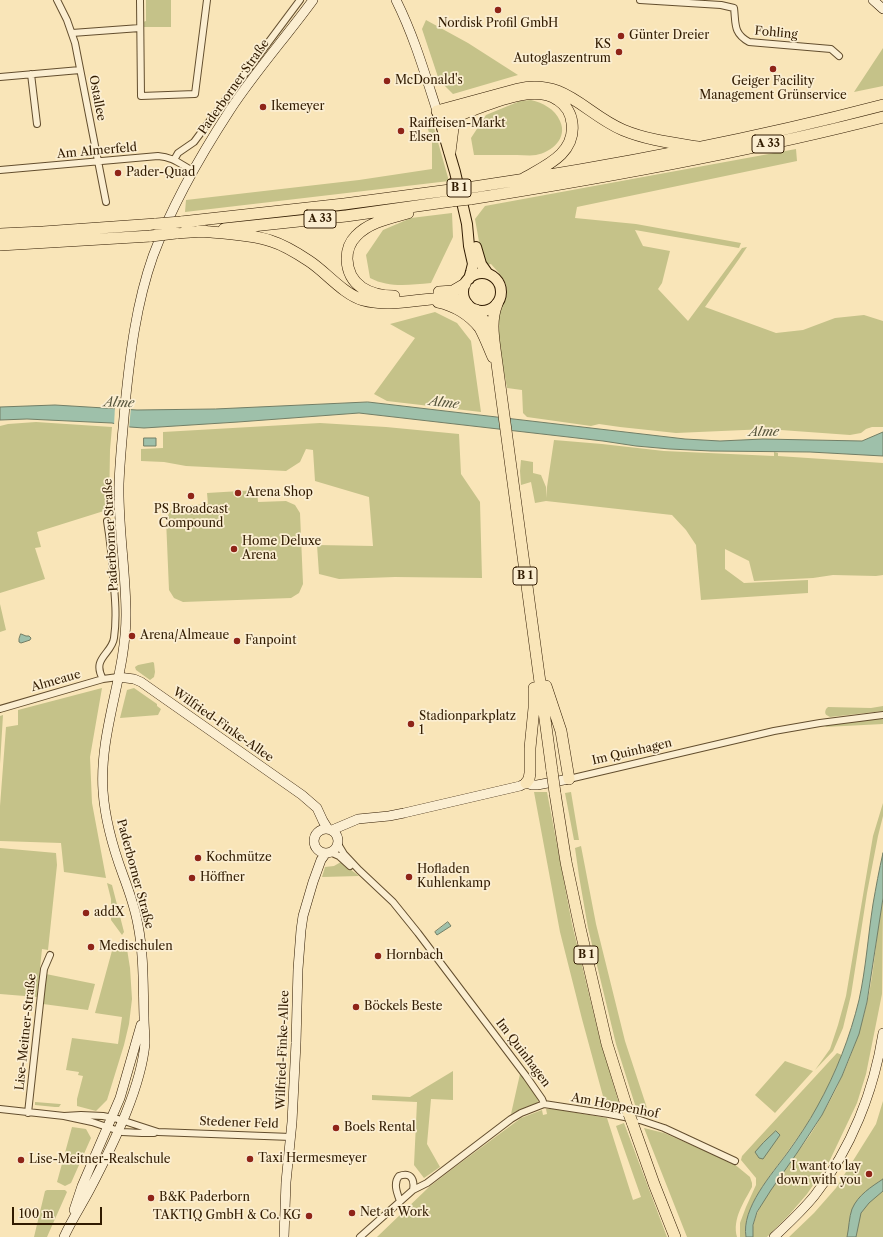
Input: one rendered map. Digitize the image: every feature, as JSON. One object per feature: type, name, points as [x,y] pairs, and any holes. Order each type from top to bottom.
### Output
[{"type":"highway","points":[[523,179],[555,159],[563,153],[569,145],[572,134],[572,124],[570,115],[564,104],[548,95],[528,93],[452,118],[445,118],[438,112],[523,88],[532,86],[545,87],[554,89],[569,96],[610,123],[630,133],[652,140],[698,147]]},
{"type":"highway","name":"A 33","points":[[0,234],[181,222],[467,188],[668,154],[883,105]]},
{"type":"highway","points":[[450,152],[453,128],[459,115]]},
{"type":"highway","name":"A 33","points":[[0,245],[152,236],[346,216],[470,199],[559,185],[666,165],[768,144],[883,117]]},
{"type":"highway","points":[[447,202],[377,222],[360,232],[348,249],[347,262],[349,272],[356,283],[362,288],[373,293],[387,296],[450,291],[458,289],[467,281]]},
{"type":"highway","points":[[199,231],[257,237],[270,240],[308,260],[347,291],[362,299],[382,303],[396,303],[452,298],[460,300],[472,307]]},
{"type":"highway","points":[[427,300],[450,305],[461,310],[472,320],[480,329],[498,369]]},
{"type":"highway","name":"B 1","points":[[497,304],[493,319],[495,349],[534,647],[566,862],[607,1044],[631,1118],[675,1237]]},
{"type":"highway","name":"B 1","points":[[472,307],[486,323],[495,349]]},
{"type":"highway","points":[[526,783],[530,776],[530,748],[534,708],[534,647]]},
{"type":"highway","name":"B 1","points":[[534,647],[561,731],[569,779]]},
{"type":"main road","name":"B 1","points":[[438,112],[450,152],[467,224],[469,246],[473,264],[463,294],[472,307]]},
{"type":"main road","name":"B 1","points":[[467,224],[476,244],[480,261],[488,274],[496,280],[501,288],[500,297],[497,304]]},
{"type":"main road","points":[[467,281],[477,274],[488,274]]},
{"type":"main road","points":[[472,307],[487,311],[497,304]]},
{"type":"street","name":"Ostallee","points":[[57,0],[72,34],[106,202]]},
{"type":"street","points":[[140,0],[141,96],[196,94],[207,0]]},
{"type":"street","name":"Paderborner Straße","points":[[174,160],[178,153],[194,142],[300,0]]},
{"type":"street","name":"Paderborner Straße","points":[[65,1234],[90,1190],[118,1131],[130,1102],[145,1043],[144,975],[138,925],[132,900],[111,838],[103,790],[103,771],[107,734],[124,643],[126,616],[119,508],[121,446],[135,324],[150,266],[163,231],[193,171],[232,107],[313,0]]},
{"type":"street","points":[[396,0],[404,15],[423,65],[438,112]]},
{"type":"street","name":"Fohling","points":[[640,0],[661,0],[721,5],[734,8],[736,30],[740,36],[749,42],[831,49],[839,56]]},
{"type":"street","points":[[873,0],[883,9]]},
{"type":"street","points":[[72,34],[140,28]]},
{"type":"street","points":[[0,77],[80,70]]},
{"type":"street","points":[[32,74],[37,124]]},
{"type":"street","name":"Am Almerfeld","points":[[0,170],[151,156],[166,157],[193,171]]},
{"type":"street","name":"Paderborner Straße","points":[[103,679],[99,670],[99,664],[113,643],[116,620],[116,602],[107,521]]},
{"type":"street","name":"Almeaue","points":[[0,708],[103,679],[118,677]]},
{"type":"street","name":"Wilfried-Finke-Allee","points":[[118,677],[134,678],[141,682],[296,791],[317,808],[323,821],[330,830]]},
{"type":"street","name":"Im Quinhagen","points":[[330,830],[358,819],[389,816],[520,786],[526,783],[537,785],[569,779],[774,731],[820,723],[883,715]]},
{"type":"street","name":"Wilfried-Finke-Allee","points":[[310,803],[318,823],[318,831]]},
{"type":"street","name":"Im Quinhagen","points":[[389,816],[379,820],[355,824],[343,832],[338,841],[344,854],[359,870],[389,897],[418,933],[534,1088],[544,1104]]},
{"type":"street","points":[[324,829],[330,830],[336,835],[338,841],[335,849],[328,853],[321,852],[316,849],[314,839],[318,831],[324,829]]},
{"type":"street","name":"Wilfried-Finke-Allee","points":[[291,1137],[298,969],[303,916],[302,904],[307,881],[316,859],[316,849]]},
{"type":"street","name":"Wilfried-Finke-Allee","points":[[303,916],[320,863],[328,853]]},
{"type":"street","name":"Im Quinhagen","points":[[328,853],[336,854],[351,866],[359,870]]},
{"type":"street","name":"Lise-Meitner-Straße","points":[[28,1112],[44,969],[50,955]]},
{"type":"street","name":"Paderborner Straße","points":[[65,1234],[82,1186],[120,1098],[144,1016]]},
{"type":"street","points":[[774,1237],[815,1195],[845,1147],[858,1120],[874,1076],[883,1033]]},
{"type":"street","points":[[360,1237],[413,1190],[426,1183],[511,1119],[544,1104]]},
{"type":"street","name":"Am Hoppenhof","points":[[544,1104],[610,1114],[650,1123],[735,1161]]},
{"type":"street","points":[[0,1109],[64,1116],[88,1121],[108,1128]]},
{"type":"street","points":[[64,1116],[81,1114],[112,1118],[122,1121]]},
{"type":"street","name":"Stedener Feld","points":[[122,1121],[158,1132]]},
{"type":"street","name":"Stedener Feld","points":[[108,1128],[118,1131],[142,1133],[158,1132],[291,1137],[286,1182],[284,1237]]},
{"type":"street","points":[[400,1201],[395,1185],[399,1176],[404,1174],[410,1176],[414,1183],[413,1190]]},
{"type":"shaded area","points":[[146,0],[171,0],[171,27],[143,27],[143,22],[146,21]]},
{"type":"shaded area","points":[[426,20],[468,43],[518,75],[453,94],[439,80],[422,29]]},
{"type":"shaded area","points":[[883,48],[883,86],[854,92]]},
{"type":"shaded area","points":[[531,100],[548,107],[555,113],[560,121],[562,133],[557,143],[553,147],[548,151],[534,155],[474,155],[471,138],[486,115],[520,101]]},
{"type":"shaded area","points":[[432,121],[449,181],[185,212],[186,200],[359,180],[432,169],[432,142],[426,123]]},
{"type":"shaded area","points":[[796,149],[797,161],[577,207],[575,218],[636,224],[741,243],[739,248],[635,230],[643,246],[670,251],[662,283],[658,289],[688,321],[742,248],[747,247],[705,307],[776,333],[803,330],[835,318],[864,315],[883,321],[883,427],[872,427],[861,433],[850,435],[767,429],[676,433],[599,424],[591,426],[527,417],[523,413],[522,390],[507,388],[499,342],[497,315],[506,298],[506,286],[501,276],[491,264],[487,265],[481,253],[475,219],[485,206]]},
{"type":"shaded area","points":[[452,213],[453,237],[431,283],[392,285],[370,278],[366,255],[383,230],[411,218]]},
{"type":"shaded area","points":[[435,312],[457,323],[471,341],[481,412],[387,401],[374,394],[415,338],[390,324]]},
{"type":"shaded area","points":[[368,402],[685,439],[720,441],[763,439],[862,441],[883,432],[883,456],[810,452],[670,449],[359,413],[144,428],[112,423],[27,419],[0,420],[0,407],[55,405],[137,410],[215,409]]},
{"type":"shaded area","points":[[36,422],[112,427],[109,509],[108,512],[107,510],[37,532],[41,547],[35,548],[45,579],[0,593],[0,426]]},
{"type":"shaded area","points":[[320,423],[386,427],[459,434],[461,474],[480,502],[482,578],[395,577],[339,579],[319,574],[317,545],[373,546],[369,497],[315,481],[313,450],[306,449],[300,462],[286,471],[186,466],[164,462],[141,461],[141,449],[163,448],[163,432]]},
{"type":"shaded area","points":[[144,438],[156,438],[156,446],[144,446]]},
{"type":"shaded area","points":[[554,440],[664,451],[774,456],[774,452],[778,453],[778,456],[883,463],[883,575],[833,575],[813,578],[754,581],[749,561],[725,549],[725,569],[744,583],[808,580],[808,593],[701,600],[696,545],[686,530],[672,515],[546,501],[535,503],[531,482],[521,485],[521,460],[533,462],[533,473],[541,475],[546,487],[546,498]]},
{"type":"shaded area","name":"Home Deluxe Arena","points":[[257,490],[258,502],[286,501],[295,505],[300,513],[303,584],[299,593],[291,598],[183,602],[174,598],[169,590],[166,519],[171,510],[179,506],[208,504],[207,493]]},
{"type":"shaded area","points":[[0,604],[6,630],[0,632]]},
{"type":"shaded area","points":[[21,634],[29,636],[31,638],[30,640],[21,643],[19,642]]},
{"type":"shaded area","points":[[153,662],[155,672],[154,677],[150,680],[136,670],[135,667],[138,665]]},
{"type":"shaded area","points":[[102,688],[90,757],[92,803],[106,878],[64,872],[61,843],[0,841],[0,806],[6,727],[18,725],[18,710]]},
{"type":"shaded area","points":[[134,688],[157,704],[157,706],[161,709],[158,715],[120,718],[127,690]]},
{"type":"shaded area","points":[[883,706],[883,711],[830,717],[825,713],[828,707],[871,708]]},
{"type":"shaded area","points":[[3,715],[0,764],[0,716]]},
{"type":"shaded area","points":[[883,718],[883,724],[825,727],[828,725]]},
{"type":"shaded area","points":[[534,792],[547,792],[572,924],[600,1040],[622,1113],[607,1111],[560,932]]},
{"type":"shaded area","points":[[571,792],[579,840],[574,840],[565,793]]},
{"type":"shaded area","points":[[883,803],[883,816],[867,893],[851,995],[843,1028],[833,1051],[815,1070],[830,1049],[846,996],[873,836]]},
{"type":"shaded area","points":[[581,846],[596,924],[625,1041],[647,1108],[636,1108],[616,1044],[588,928],[575,848]]},
{"type":"shaded area","points":[[0,848],[56,853],[57,865],[48,950],[42,949],[37,997],[0,994]]},
{"type":"shaded area","points":[[883,853],[883,898],[867,1002],[859,1034],[842,1076],[822,1115],[757,1212],[753,1225],[753,1237],[746,1237],[748,1215],[753,1203],[766,1181],[796,1141],[814,1113],[836,1068],[847,1041],[859,1000],[873,904]]},
{"type":"shaded area","points":[[341,862],[359,876],[322,877],[325,867],[334,866]]},
{"type":"shaded area","points":[[107,883],[112,885],[124,932],[122,935],[111,920],[111,899]]},
{"type":"shaded area","points":[[883,898],[882,994],[866,1074],[857,1103],[829,1162],[807,1194],[767,1237],[753,1237],[753,1227],[761,1205],[816,1125],[836,1089],[849,1061],[867,1003]]},
{"type":"shaded area","points":[[448,922],[451,926],[437,935],[435,932]]},
{"type":"shaded area","points":[[125,946],[127,949],[130,968],[132,999],[129,1024],[107,1100],[96,1111],[77,1106],[77,1099],[83,1076],[78,1075],[79,1072],[66,1070],[72,1038],[118,1044],[122,1017],[95,1013],[113,947]]},
{"type":"shaded area","points":[[46,974],[95,984],[88,1010],[43,1004]]},
{"type":"shaded area","points":[[837,1053],[842,1055],[817,1108],[759,1192],[748,1215],[746,1237],[740,1237],[740,1223],[756,1185],[756,1178],[741,1160],[742,1156]]},
{"type":"shaded area","points":[[785,1061],[813,1071],[775,1113],[755,1095]]},
{"type":"shaded area","points":[[453,1071],[453,1100],[431,1099],[427,1144],[440,1167],[424,1178],[414,1165],[417,1102],[372,1100],[372,1095],[410,1097]]},
{"type":"shaded area","points":[[520,1074],[534,1092],[538,1101],[536,1104],[511,1114]]},
{"type":"shaded area","points":[[883,1101],[883,1237],[789,1237],[814,1213],[836,1188],[876,1124]]},
{"type":"shaded area","points":[[35,1102],[61,1104],[59,1107],[55,1107],[35,1105]]},
{"type":"shaded area","points":[[546,1109],[607,1118],[633,1200],[641,1197],[616,1126],[624,1123],[667,1237],[377,1237],[429,1187],[455,1167],[521,1118],[542,1110],[543,1115],[547,1114]]},
{"type":"shaded area","points":[[72,1127],[86,1129],[91,1138],[71,1183],[65,1186],[57,1182]]},
{"type":"shaded area","points":[[644,1128],[664,1133],[733,1163],[750,1177],[752,1187],[737,1217],[737,1237],[687,1237]]},
{"type":"shaded area","points":[[776,1131],[780,1135],[763,1159],[759,1158],[755,1152]]},
{"type":"shaded area","points":[[883,1179],[883,1191],[869,1203],[861,1213],[856,1237],[847,1237],[850,1215],[855,1204],[865,1192]]},
{"type":"shaded area","points":[[65,1190],[67,1192],[47,1237],[34,1237],[45,1191]]},
{"type":"pier","points":[[115,406],[131,407],[129,429],[114,426]]},
{"type":"place","name":"Nordisk Profil GmbH","points":[[498,10]]},
{"type":"place","name":"Günter Dreier","points":[[621,36]]},
{"type":"place","name":"KS Autoglaszentrum","points":[[619,52]]},
{"type":"place","name":"Geiger Facility Management Grünservice","points":[[773,69]]},
{"type":"place","name":"McDonald's","points":[[387,81]]},
{"type":"place","name":"Ikemeyer","points":[[263,107]]},
{"type":"place","name":"Raiffeisen-Markt Elsen","points":[[401,131]]},
{"type":"place","name":"Pader-Quad","points":[[118,173]]},
{"type":"place","name":"Arena Shop","points":[[238,493]]},
{"type":"place","name":"PS Broadcast Compound","points":[[191,496]]},
{"type":"place","name":"Home Deluxe Arena","points":[[234,549]]},
{"type":"place","name":"Arena/Almeaue","points":[[132,636]]},
{"type":"place","name":"Fanpoint","points":[[237,641]]},
{"type":"place","name":"Stadionparkplatz 1","points":[[411,724]]},
{"type":"place","name":"Kochmütze","points":[[198,858]]},
{"type":"place","name":"Hofladen Kuhlenkamp","points":[[409,877]]},
{"type":"place","name":"Höffner","points":[[192,878]]},
{"type":"place","name":"addX","points":[[86,913]]},
{"type":"place","name":"Medischulen","points":[[91,947]]},
{"type":"place","name":"Hornbach","points":[[378,956]]},
{"type":"place","name":"Böckels Beste","points":[[356,1007]]},
{"type":"place","name":"Boels Rental","points":[[336,1128]]},
{"type":"place","name":"Taxi Hermesmeyer","points":[[250,1159]]},
{"type":"place","name":"Lise-Meitner-Realschule","points":[[21,1160]]},
{"type":"place","name":"I want to lay down with you","points":[[869,1174]]},
{"type":"place","name":"B&K Paderborn","points":[[151,1198]]},
{"type":"place","name":"Net at Work","points":[[352,1213]]},
{"type":"place","name":"TAKTIQ GmbH & Co. KG","points":[[309,1216]]},
{"type":"water label","name":"Alme","points":[[119,403]]},
{"type":"water label","name":"Alme","points":[[444,403]]},
{"type":"water label","name":"Alme","points":[[764,432]]}]
